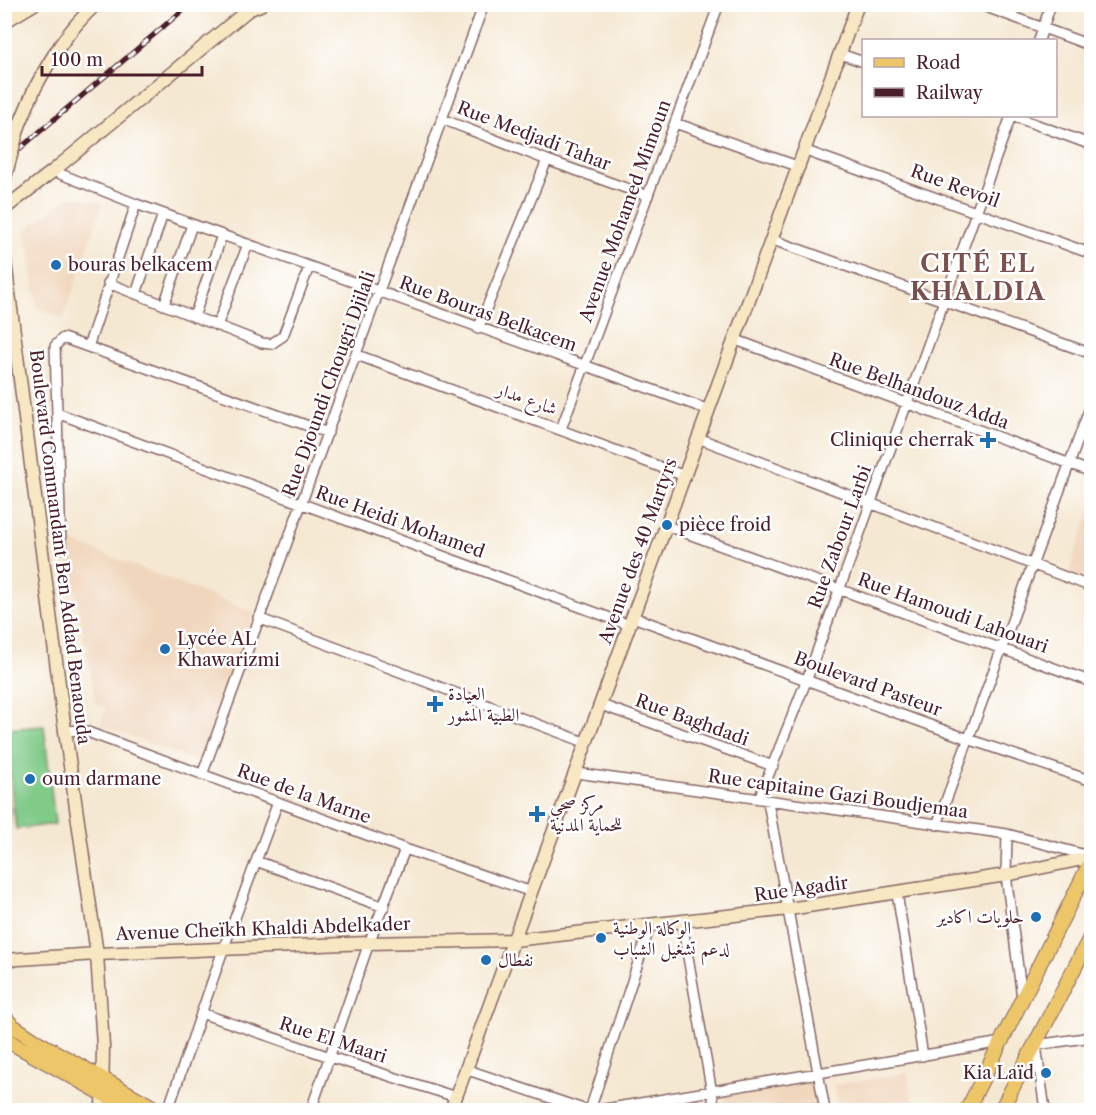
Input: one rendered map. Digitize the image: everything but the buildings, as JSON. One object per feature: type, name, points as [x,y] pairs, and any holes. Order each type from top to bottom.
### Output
[{"type":"main road","points":[[4,22],[34,4]]},
{"type":"main road","points":[[4,181],[19,126],[52,55],[68,33],[96,4]]},
{"type":"main road","points":[[4,208],[53,171],[250,7],[262,4]]},
{"type":"main road","name":"Avenue des 40 Martyrs","points":[[451,1110],[806,151],[858,4]]},
{"type":"main road","name":"Boulevard Commandant Ben Addad Benaouda","points":[[4,254],[65,731],[97,954],[106,1093],[102,1110]]},
{"type":"main road","points":[[967,1110],[1092,858]]},
{"type":"main road","name":"Rue Agadir","points":[[514,940],[789,909],[1006,875],[1092,858]]},
{"type":"main road","points":[[1001,1110],[1092,934]]},
{"type":"main road","name":"Avenue Cheïkh Khaldi Abdelkader","points":[[7,963],[97,954],[369,943],[514,940]]},
{"type":"main road","points":[[4,1017],[13,1026],[132,1110]]},
{"type":"main road","points":[[4,1038],[106,1093],[158,1110]]},
{"type":"street","name":"Rue Djoundi Chougri Djilali","points":[[202,775],[484,4]]},
{"type":"street","name":"Avenue Mohamed Mimoun","points":[[561,429],[719,4]]},
{"type":"street","points":[[978,4],[1092,46]]},
{"type":"street","points":[[1039,39],[1051,4]]},
{"type":"street","points":[[840,54],[862,61]]},
{"type":"street","name":"Rue Zabour Larbi","points":[[764,800],[773,766],[807,679],[1012,117]]},
{"type":"street","points":[[1015,117],[1092,145]]},
{"type":"street","name":"Rue Medjadi Tahar","points":[[442,119],[648,196]]},
{"type":"street","points":[[675,123],[800,167]]},
{"type":"street","name":"Rue Revoil","points":[[806,151],[1092,254]]},
{"type":"street","points":[[478,328],[548,160]]},
{"type":"street","name":"Rue Bouras Belkacem","points":[[53,171],[192,225],[709,410]]},
{"type":"street","points":[[87,347],[136,204]]},
{"type":"street","points":[[136,294],[164,214]]},
{"type":"street","points":[[165,305],[192,225]]},
{"type":"street","points":[[194,317],[222,235]]},
{"type":"street","points":[[773,240],[1092,354]]},
{"type":"street","points":[[217,326],[248,244]]},
{"type":"street","points":[[108,283],[267,344],[276,342],[283,336],[309,267]]},
{"type":"street","points":[[61,548],[55,346],[63,338],[328,433]]},
{"type":"street","name":"Rue Belhandouz Adda","points":[[736,340],[1092,472]]},
{"type":"street","name":"شارع مدار","points":[[357,355],[685,476]]},
{"type":"street","points":[[937,825],[1092,402]]},
{"type":"street","name":"Rue Heidi Mohamed","points":[[57,413],[631,621]]},
{"type":"street","points":[[698,438],[1092,587]]},
{"type":"street","name":"Rue Hamoudi Lahouari","points":[[667,526],[1092,682]]},
{"type":"street","points":[[258,618],[587,743]]},
{"type":"street","name":"Boulevard Pasteur","points":[[631,621],[807,679],[968,739],[1092,781]]},
{"type":"street","name":"Rue Baghdadi","points":[[601,705],[773,766]]},
{"type":"street","name":"Rue de la Marne","points":[[65,731],[82,730],[405,849],[532,892]]},
{"type":"street","name":"Rue capitaine Gazi Boudjemaa","points":[[577,773],[1007,834],[1092,858]]},
{"type":"street","points":[[764,800],[789,909],[825,1110]]},
{"type":"street","points":[[168,1110],[223,950],[278,802]]},
{"type":"street","points":[[1007,834],[1006,875],[1022,1000]]},
{"type":"street","points":[[311,1110],[369,943],[405,849]]},
{"type":"street","points":[[256,861],[384,907]]},
{"type":"street","points":[[897,893],[923,1056]]},
{"type":"street","points":[[682,922],[715,1110]]},
{"type":"street","points":[[590,1110],[650,926]]},
{"type":"street","name":"Rue El Maari","points":[[201,1013],[456,1097]]},
{"type":"street","points":[[1045,1110],[1036,1045],[1092,1037]]},
{"type":"street","points":[[599,1110],[1002,1042]]},
{"type":"street","points":[[465,1069],[586,1110]]},
{"type":"shaded area","name":"bouras belkacem","points":[[71,195],[103,203],[63,319],[37,308],[26,230]]},
{"type":"shaded area","points":[[1091,508],[1091,582],[1068,574]]},
{"type":"shaded area","name":"Lycée AL Khawarizmi","points":[[70,541],[253,612],[252,622],[201,763],[100,725],[106,708],[95,703],[87,653],[90,644],[84,642],[69,555]]},
{"type":"shaded area","points":[[5,778],[12,812],[5,876]]},
{"type":"shaded area","points":[[908,1073],[914,1110],[838,1110],[834,1085]]},
{"type":"shaded area","points":[[814,1081],[820,1110],[726,1110],[724,1096]]},
{"type":"green space","name":"oum darmane","points":[[44,726],[55,824],[16,829],[5,729]]},
{"type":"railway","points":[[4,162],[190,4]]},
{"type":"place","name":"bouras belkacem","points":[[56,265]]},
{"type":"place","name":"Clinique cherrak","points":[[988,440]]},
{"type":"place","name":"pièce froid","points":[[667,525]]},
{"type":"place","name":"Lycée AL Khawarizmi","points":[[165,649]]},
{"type":"place","name":"العيادة الطبية المشور","points":[[435,704]]},
{"type":"place","name":"oum darmane","points":[[30,779]]},
{"type":"place","name":"مركز صحي للحماية المدنية","points":[[537,814]]},
{"type":"place","name":"حلويات اكادير","points":[[1036,917]]},
{"type":"place","name":"الوكالة الوطنية لدعم تشغيل الشباب","points":[[601,938]]},
{"type":"place","name":"نفطال","points":[[486,960]]},
{"type":"place","name":"Kia Laïd","points":[[1046,1073]]},
{"type":"district","name":"CITÉ EL KHALDIA","points":[[978,278]]}]
